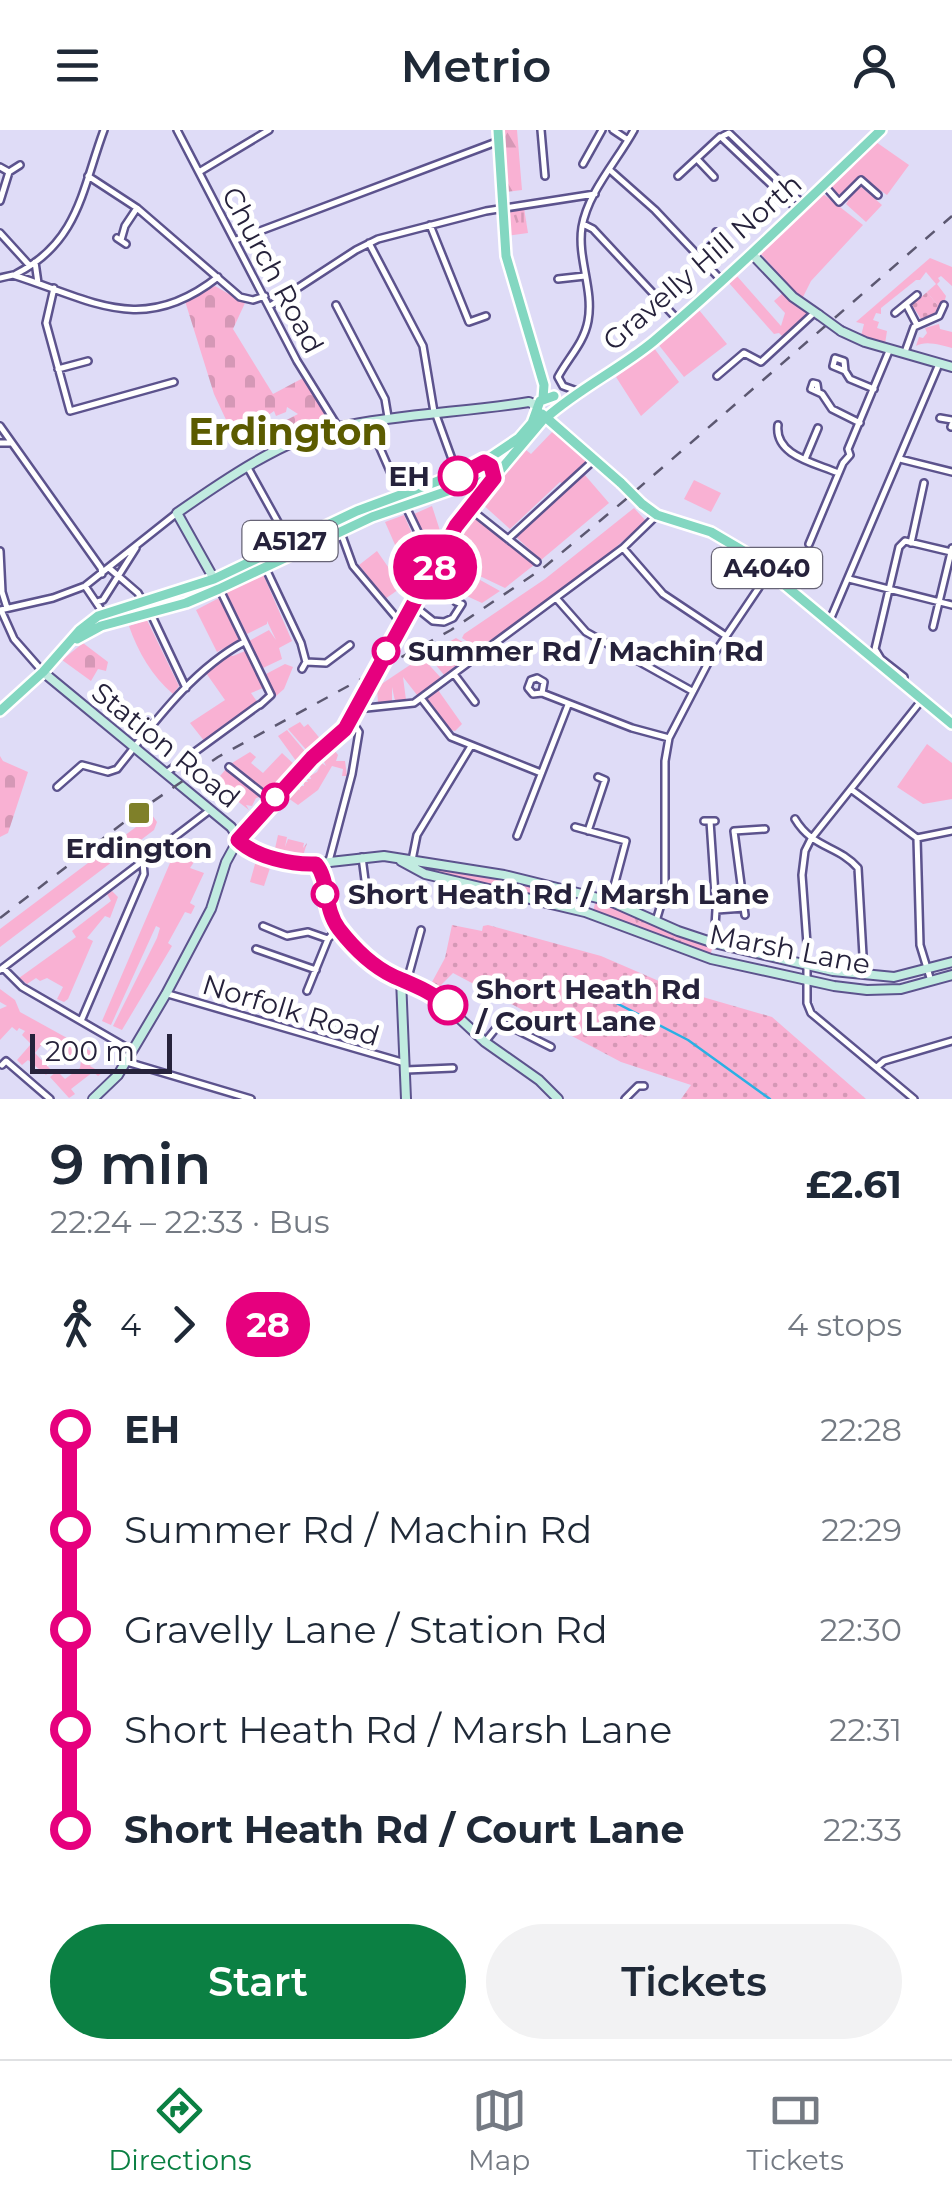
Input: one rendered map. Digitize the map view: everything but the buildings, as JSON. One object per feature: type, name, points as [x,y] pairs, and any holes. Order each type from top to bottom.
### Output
[{"type":"main road","name":"Gravelly Hill North","points":[[548,403],[594,384],[678,320],[881,130]]},
{"type":"main road","points":[[498,135],[506,256],[548,403],[559,427]]},
{"type":"main road","points":[[752,254],[792,297],[841,331],[952,367]]},
{"type":"main road","name":"Gravelly Hill North","points":[[548,403],[594,384]]},
{"type":"main road","points":[[217,584],[177,513],[248,468],[304,438],[338,427],[529,402],[548,403]]},
{"type":"main road","points":[[93,1099],[112,1083],[127,1062],[166,994],[211,909],[226,862],[238,840],[351,720],[469,507],[546,417],[548,403]]},
{"type":"main road","name":"A5127","points":[[103,620],[150,612],[264,567],[458,476],[518,438],[548,403]]},
{"type":"main road","name":"A4040","points":[[546,417],[657,515],[723,537],[770,571],[921,702],[952,724]]},
{"type":"main road","points":[[469,507],[477,482],[474,475],[480,465],[493,468],[493,479]]},
{"type":"main road","name":"A5127","points":[[3,709],[67,646],[103,620],[142,603],[217,584],[288,542],[403,500],[493,479]]},
{"type":"main road","name":"Station Road","points":[[43,672],[231,827],[238,840],[256,852],[316,864]]},
{"type":"main road","name":"Marsh Lane","points":[[316,864],[392,857],[516,878],[610,901],[714,943],[864,976],[894,977],[952,962]]},
{"type":"main road","name":"Marsh Lane","points":[[392,857],[425,874],[585,912],[710,959],[808,980],[887,990],[952,974]]},
{"type":"main road","points":[[316,864],[322,872],[327,908],[338,928],[378,966],[430,991],[485,1042],[539,1080],[558,1099]]},
{"type":"main road","points":[[404,980],[406,1099]]},
{"type":"street","points":[[0,278],[32,264],[70,228],[104,130]]},
{"type":"street","name":"Church Road","points":[[177,130],[298,361],[338,427]]},
{"type":"street","points":[[535,171],[545,173],[540,130]]},
{"type":"street","points":[[583,164],[585,153],[602,130]]},
{"type":"street","points":[[613,130],[628,140]]},
{"type":"street","points":[[577,392],[564,386],[558,377],[583,336],[588,320],[583,224],[595,194],[634,130]]},
{"type":"street","points":[[714,130],[721,138]]},
{"type":"street","points":[[199,172],[266,131]]},
{"type":"street","points":[[678,176],[729,133],[801,207]]},
{"type":"street","points":[[236,240],[498,135]]},
{"type":"street","points":[[696,159],[714,177]]},
{"type":"street","points":[[0,201],[9,172],[20,165]]},
{"type":"street","points":[[0,167],[9,172]]},
{"type":"street","points":[[610,170],[722,282]]},
{"type":"street","points":[[88,176],[137,208],[240,297],[253,300],[265,296]]},
{"type":"street","points":[[824,185],[840,202],[861,180],[878,195]]},
{"type":"street","points":[[270,306],[370,242],[500,208],[595,194]]},
{"type":"street","points":[[121,241],[137,208]]},
{"type":"street","points":[[583,224],[593,229],[678,320]]},
{"type":"street","points":[[430,225],[469,322],[486,316]]},
{"type":"street","points":[[0,233],[32,264],[38,283]]},
{"type":"street","points":[[699,257],[720,237]]},
{"type":"street","points":[[370,242],[426,353],[435,415],[458,476]]},
{"type":"street","points":[[13,275],[124,311],[140,312],[161,307],[218,277]]},
{"type":"street","points":[[560,277],[586,276]]},
{"type":"street","points":[[54,288],[46,323],[70,412],[174,382]]},
{"type":"street","points":[[895,313],[917,295]]},
{"type":"street","points":[[906,304],[917,325]]},
{"type":"street","points":[[336,305],[384,399],[389,420]]},
{"type":"street","points":[[904,354],[910,333],[917,325],[939,316],[944,305]]},
{"type":"street","points":[[717,376],[726,373],[744,353],[761,362],[816,314]]},
{"type":"street","points":[[939,316],[947,320]]},
{"type":"street","points":[[809,544],[842,463],[840,459],[848,450],[890,350]]},
{"type":"street","points":[[58,369],[88,362]]},
{"type":"street","points":[[830,620],[939,364]]},
{"type":"street","points":[[845,370],[850,379],[874,389]]},
{"type":"street","points":[[818,390],[832,408],[860,422]]},
{"type":"street","points":[[940,418],[952,424]]},
{"type":"street","points":[[369,424],[434,567]]},
{"type":"street","points":[[0,426],[102,574]]},
{"type":"street","points":[[805,459],[817,428]]},
{"type":"street","points":[[775,429],[782,446],[838,473]]},
{"type":"street","points":[[0,443],[12,443]]},
{"type":"street","points":[[508,540],[596,459]]},
{"type":"street","points":[[900,459],[952,472]]},
{"type":"street","points":[[248,468],[288,542]]},
{"type":"street","points":[[911,542],[924,483]]},
{"type":"street","points":[[469,507],[537,562]]},
{"type":"street","points":[[3,609],[85,586],[177,513]]},
{"type":"street","points":[[357,709],[411,704],[421,698],[623,548],[657,515]]},
{"type":"street","points":[[340,530],[353,566],[401,624]]},
{"type":"street","points":[[97,602],[120,578],[140,542]]},
{"type":"street","points":[[904,678],[875,649],[901,543],[952,550],[933,627]]},
{"type":"street","points":[[623,548],[663,594],[726,636]]},
{"type":"street","points":[[0,551],[3,609],[14,639],[43,672]]},
{"type":"street","points":[[264,567],[301,644],[306,662],[302,669]]},
{"type":"street","points":[[108,568],[138,593],[142,603]]},
{"type":"street","points":[[656,921],[665,891],[668,738],[692,691],[770,571]]},
{"type":"street","points":[[849,579],[952,604]]},
{"type":"street","points":[[166,773],[271,696],[217,584]]},
{"type":"street","points":[[85,586],[97,602],[103,620]]},
{"type":"street","points":[[556,597],[586,632],[692,691]]},
{"type":"street","points":[[412,605],[433,621],[444,622],[457,613],[462,604],[456,602]]},
{"type":"street","points":[[150,612],[186,688]]},
{"type":"street","points":[[57,787],[82,765],[108,772],[117,769],[186,688],[222,654],[244,642]]},
{"type":"street","points":[[306,662],[326,663],[345,644]]},
{"type":"street","points":[[454,674],[475,702]]},
{"type":"street","points":[[542,693],[668,738]]},
{"type":"street","points":[[421,698],[450,738],[541,773]]},
{"type":"street","points":[[914,1099],[811,1013],[807,1003],[808,944],[802,875],[811,839],[921,702]]},
{"type":"street","points":[[518,836],[568,705]]},
{"type":"street","points":[[329,861],[355,758],[358,729],[351,720]]},
{"type":"street","points":[[412,860],[417,835],[471,746]]},
{"type":"street","points":[[229,766],[272,801]]},
{"type":"street","points":[[588,831],[606,780],[598,777]]},
{"type":"street","points":[[852,790],[917,838],[952,831]]},
{"type":"street","points":[[134,1051],[22,988],[1,969],[210,810]]},
{"type":"street","points":[[795,819],[811,839],[858,868],[864,976]]},
{"type":"street","points":[[710,821],[716,910],[714,943]]},
{"type":"street","points":[[575,828],[626,841],[610,901]]},
{"type":"street","points":[[716,910],[744,911],[734,831],[765,829]]},
{"type":"street","points":[[917,838],[920,945],[931,981]]},
{"type":"street","points":[[362,857],[366,888]]},
{"type":"street","points":[[81,1021],[144,874],[143,862]]},
{"type":"street","points":[[262,926],[288,936],[308,932],[328,939]]},
{"type":"street","points":[[307,991],[328,939],[338,928]]},
{"type":"street","points":[[404,980],[421,930]]},
{"type":"street","points":[[256,950],[316,970]]},
{"type":"street","name":"Norfolk Road","points":[[166,994],[405,1066],[453,1068]]},
{"type":"street","points":[[485,1042],[502,1022],[551,1047]]},
{"type":"street","points":[[532,1038],[536,1029]]},
{"type":"street","points":[[877,1067],[952,1041]]},
{"type":"street","points":[[2,1065],[6,1061],[50,1099]]},
{"type":"street","points":[[127,1062],[251,1099]]},
{"type":"street","points":[[625,1099],[639,1085]]},
{"type":"green space","points":[[504,130],[517,130],[522,190],[507,192]]},
{"type":"green space","points":[[876,142],[909,165],[887,195],[861,177],[838,196],[831,189],[832,184]]},
{"type":"green space","points":[[859,185],[882,205],[866,222],[846,204]]},
{"type":"green space","points":[[822,193],[863,225],[811,281],[802,299],[760,253]]},
{"type":"green space","points":[[524,208],[528,233],[507,236],[507,211]]},
{"type":"green space","points":[[930,258],[952,267],[952,286],[941,276],[938,278],[937,284],[946,296],[944,303],[939,307],[927,292],[936,284],[926,272],[881,308],[881,314],[876,313],[873,320],[879,322],[877,328],[887,331],[885,344],[861,336],[864,324],[856,322]]},
{"type":"green space","points":[[736,275],[781,326],[785,313],[774,301],[783,293],[808,314],[783,337],[774,334],[729,283]]},
{"type":"green space","points":[[215,286],[245,303],[233,329],[273,394],[303,378],[330,419],[328,426],[273,449],[256,416],[228,424],[214,394],[185,301]],"holes":[[[287,407],[298,414],[279,424],[280,429],[269,433],[264,418],[274,411],[276,416],[286,412]]]},
{"type":"green space","points":[[927,292],[939,307],[934,314],[921,319],[912,305]]},
{"type":"green space","points":[[699,310],[727,344],[684,377],[658,344]]},
{"type":"green space","points":[[939,324],[940,329],[952,332],[952,348],[929,343],[916,346],[919,337],[927,333],[925,328]]},
{"type":"green space","points":[[654,348],[679,382],[641,416],[616,377]]},
{"type":"green space","points":[[555,429],[588,461],[510,529],[481,503],[526,450],[531,454]]},
{"type":"green space","points":[[584,474],[609,503],[541,560],[516,537]]},
{"type":"green space","points":[[694,480],[721,493],[711,512],[684,499]]},
{"type":"green space","points":[[432,506],[444,543],[429,549],[414,514]]},
{"type":"green space","points":[[634,508],[646,521],[608,554],[479,649],[462,638],[545,579]]},
{"type":"green space","points":[[404,515],[427,568],[413,574],[407,572],[385,522]]},
{"type":"green space","points":[[472,517],[534,565],[505,588],[444,559]]},
{"type":"green space","points":[[377,551],[402,587],[385,599],[359,565]]},
{"type":"green space","points":[[446,561],[500,591],[482,603],[436,582]]},
{"type":"green space","points":[[263,574],[292,641],[279,648],[282,659],[263,668],[249,641],[269,630],[276,640],[267,621],[247,634],[226,593]]},
{"type":"green space","points":[[219,598],[239,640],[217,652],[196,610]]},
{"type":"green space","points":[[147,620],[179,686],[173,694],[146,663],[129,626]]},
{"type":"green space","points":[[456,638],[476,650],[444,675],[427,654]]},
{"type":"green space","points":[[83,643],[108,662],[106,671],[98,669],[91,681],[62,660]]},
{"type":"green space","points":[[245,651],[263,688],[251,693],[258,703],[205,742],[190,723],[225,700],[206,673],[227,655]]},
{"type":"green space","points":[[422,657],[441,678],[417,695],[403,677],[406,700],[395,701],[392,687],[392,701],[378,703],[377,687]]},
{"type":"green space","points":[[285,664],[293,667],[284,689],[276,696],[266,674]]},
{"type":"green space","points":[[438,690],[462,724],[455,731],[427,698]]},
{"type":"green space","points":[[300,722],[304,727],[308,724],[322,741],[309,753],[288,729]]},
{"type":"green space","points":[[287,730],[308,755],[299,765],[278,736]]},
{"type":"green space","points":[[927,744],[952,763],[952,799],[923,804],[897,787]]},
{"type":"green space","points":[[335,751],[336,761],[345,761],[347,776],[342,776],[343,769],[332,766],[318,790],[298,805],[288,798],[308,782],[306,779],[311,779],[322,763],[326,766],[323,754],[327,758]]},
{"type":"green space","points":[[250,752],[256,757],[251,763],[263,773],[282,753],[297,767],[270,795],[232,763]]},
{"type":"green space","points":[[0,756],[28,772],[8,833],[0,837]]},
{"type":"green space","points":[[226,769],[260,797],[252,806],[246,805],[249,810],[214,783]]},
{"type":"green space","points":[[152,815],[157,822],[154,830],[0,947],[0,929]]},
{"type":"green space","points":[[278,835],[287,837],[285,847],[288,839],[304,843],[303,848],[307,843],[302,859],[274,853]]},
{"type":"green space","points":[[201,842],[204,847],[190,868],[204,873],[190,903],[195,906],[191,914],[185,912],[168,943],[172,946],[122,1030],[113,1026],[157,938],[160,928],[156,926],[111,1025],[102,1021],[170,863],[165,861],[172,856],[177,862]]},
{"type":"green space","points":[[257,857],[272,862],[264,886],[250,882]]},
{"type":"green space","points":[[418,864],[516,880],[576,896],[571,906],[435,875]]},
{"type":"green space","points":[[112,891],[118,897],[110,918],[105,916],[87,938],[93,941],[68,999],[57,999],[63,987],[47,978],[36,978],[27,984],[19,978],[76,937],[72,931],[111,901],[107,894]]},
{"type":"green space","points":[[596,899],[713,946],[710,956],[593,912]]},
{"type":"green space","points":[[452,925],[482,931],[488,925],[601,956],[682,991],[772,1017],[866,1099],[681,1099],[691,1085],[621,1062],[453,973],[439,987],[432,982],[445,958]]},
{"type":"green space","points":[[0,989],[15,1000],[20,1012],[96,1054],[90,1066],[102,1073],[98,1076],[93,1072],[71,1089],[75,1094],[69,1098],[50,1077],[57,1071],[65,1079],[80,1068],[81,1061],[43,1043],[35,1053],[51,1070],[46,1075],[28,1060],[22,1065],[17,1060],[31,1044],[22,1035],[25,1031],[12,1027],[0,1040],[0,1009],[7,1006],[0,1002]]},
{"type":"waterway","points":[[595,992],[688,1040],[770,1099]]},
{"type":"railway","points":[[0,918],[136,813],[218,757],[451,630],[542,569],[952,216]]},
{"type":"bus line","name":"28","points":[[448,1005],[418,984],[386,972],[338,928],[327,908],[322,872],[316,864],[256,852],[238,840],[277,794],[345,729],[456,526],[494,478],[494,472],[484,462],[458,476]]},
{"type":"place","name":"EH","points":[[458,476]]},
{"type":"place","name":"Summer Rd / Machin Rd","points":[[386,651]]},
{"type":"place","name":"Erdington","points":[[139,813]]},
{"type":"place","name":"Short Heath Rd / Marsh Lane","points":[[325,894]]},
{"type":"place","name":"Short Heath Rd / Court Lane","points":[[448,1005]]},
{"type":"district","name":"Erdington","points":[[288,432]]}]
